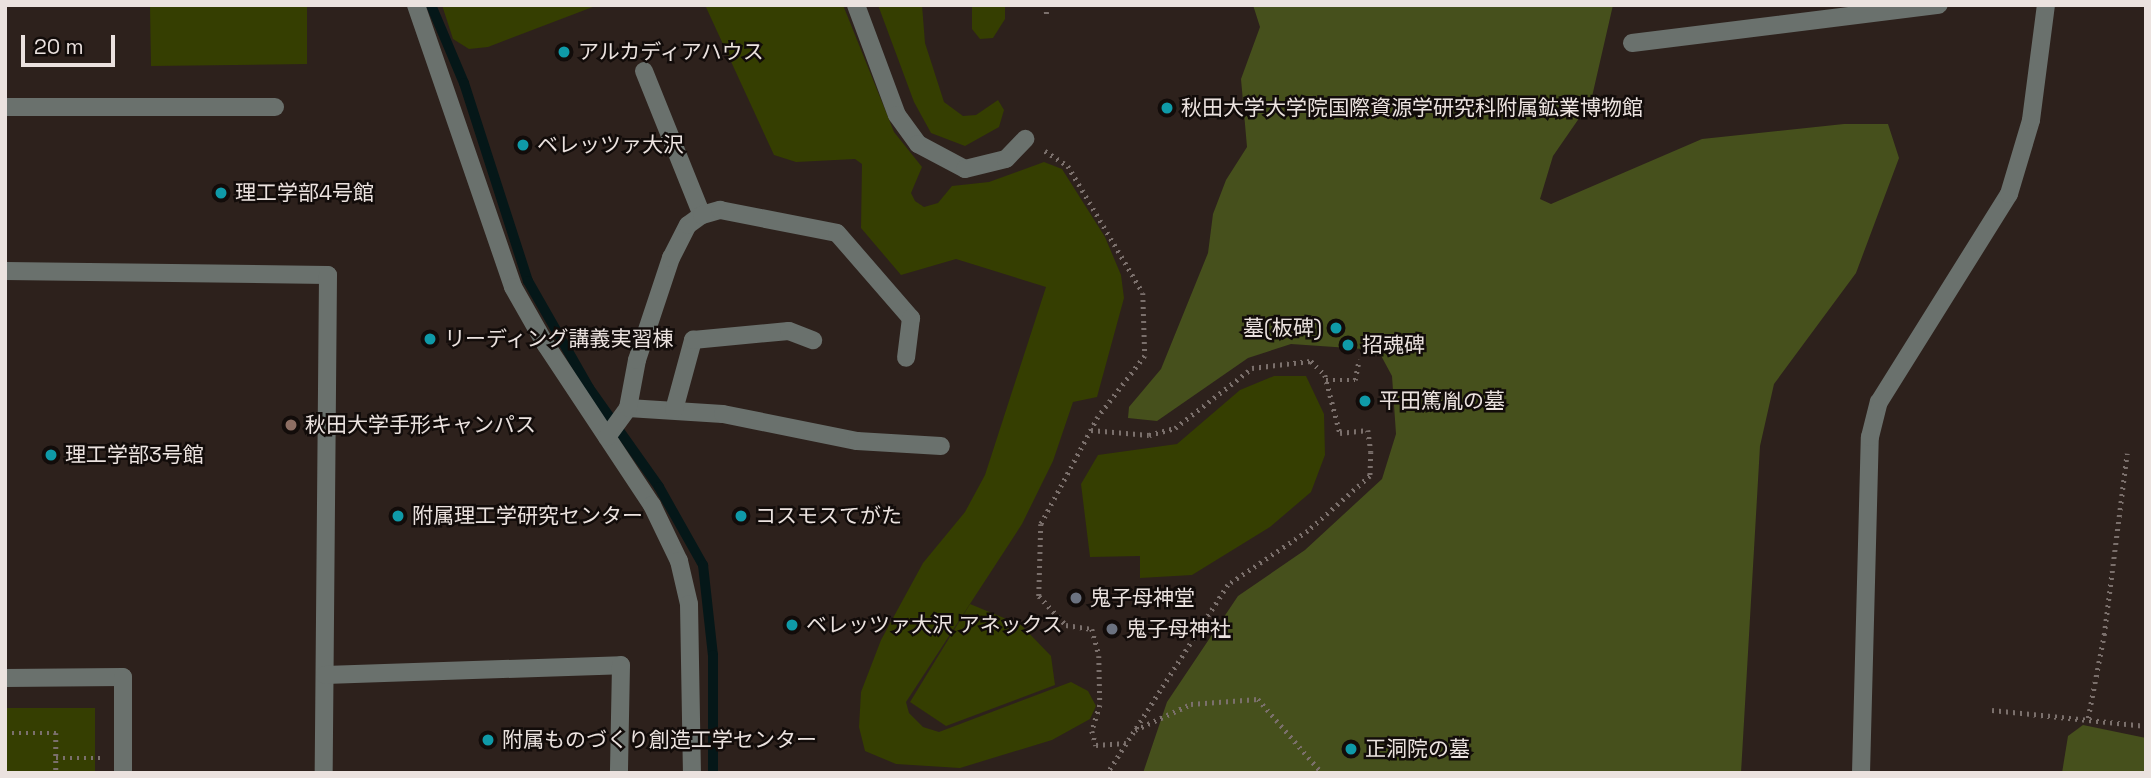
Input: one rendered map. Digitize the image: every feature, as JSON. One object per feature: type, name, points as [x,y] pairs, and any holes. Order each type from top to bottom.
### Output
[{"type":"street","points":[[416,5],[513,286],[546,345],[652,505],[679,561],[689,604],[692,773]]},
{"type":"street","points":[[856,5],[897,116],[918,144],[965,169],[1006,159],[1025,139]]},
{"type":"street","points":[[1632,43],[1939,5]]},
{"type":"street","points":[[1861,773],[1870,437],[1879,402],[2009,194],[2031,120],[2046,5]]},
{"type":"street","points":[[644,71],[702,215]]},
{"type":"street","points":[[5,107],[275,107]]},
{"type":"street","points":[[608,436],[627,409],[637,360],[671,258],[688,225],[702,215],[720,210],[837,233],[911,318],[906,358]]},
{"type":"street","points":[[5,271],[328,275],[324,773]]},
{"type":"street","points":[[674,410],[693,340],[789,331],[813,340]]},
{"type":"street","points":[[627,409],[723,414],[857,441],[941,446]]},
{"type":"street","points":[[324,674],[621,665],[619,773]]},
{"type":"street","points":[[5,678],[123,677],[123,766]]},
{"type":"path","points":[[1046,5],[1047,17]]},
{"type":"path","points":[[1025,139],[1068,166],[1143,293],[1145,356],[1091,430],[1041,524],[1039,596],[1066,625],[1093,629],[1099,656],[1100,705],[1092,731],[1097,745],[1127,743]]},
{"type":"path","points":[[1326,380],[1355,380],[1359,359]]},
{"type":"path","points":[[1091,430],[1149,435],[1175,428],[1252,368],[1280,361],[1311,361],[1326,380],[1340,433],[1368,430],[1370,476],[1308,531],[1228,585],[1108,773]]},
{"type":"path","points":[[2088,718],[2104,635],[2127,453]]},
{"type":"path","points":[[1134,730],[1191,704],[1258,699],[1322,773]]},
{"type":"path","points":[[1993,710],[2146,726]]},
{"type":"path","points":[[5,733],[56,733],[56,773]]},
{"type":"path","points":[[56,758],[123,766]]},
{"type":"green space","points":[[150,5],[307,5],[307,64],[151,66]]},
{"type":"green space","points":[[442,5],[598,5],[488,47],[469,49],[453,39]]},
{"type":"green space","points":[[705,5],[843,5],[894,132],[922,167],[911,193],[915,201],[924,207],[938,203],[952,186],[989,182],[1044,162],[1062,169],[1105,237],[1121,275],[1124,298],[1097,397],[1073,402],[1053,461],[1022,524],[906,702],[909,713],[923,727],[939,732],[1071,682],[1088,691],[1096,706],[1090,719],[1052,740],[960,768],[896,764],[865,751],[859,727],[861,692],[881,640],[923,563],[965,512],[985,475],[1046,287],[956,259],[901,275],[861,228],[862,164],[855,159],[796,162],[774,155]]},
{"type":"green space","points":[[878,5],[922,5],[925,43],[944,102],[963,116],[976,115],[998,100],[1004,110],[999,127],[965,146],[931,133],[914,102]]},
{"type":"green space","points":[[972,5],[1005,5],[1005,19],[993,38],[980,39],[972,29]]},
{"type":"green space","points":[[1253,5],[1613,5],[1591,101],[1553,156],[1540,199],[1551,204],[1702,139],[1844,124],[1888,124],[1899,158],[1856,273],[1774,384],[1760,446],[1741,773],[1143,773],[1167,702],[1238,596],[1305,550],[1382,479],[1396,434],[1392,376],[1378,350],[1291,344],[1248,358],[1157,421],[1128,418],[1129,407],[1161,369],[1208,253],[1213,214],[1226,180],[1247,147],[1241,79],[1260,27]]},
{"type":"green space","points":[[1274,376],[1306,376],[1324,414],[1325,455],[1311,492],[1270,527],[1192,575],[1140,578],[1140,556],[1090,557],[1081,484],[1098,455],[1177,444],[1240,390]]},
{"type":"green space","points":[[970,604],[1021,625],[1051,656],[1055,685],[946,726],[910,702]]},
{"type":"green space","points":[[5,708],[95,708],[95,773],[5,773]]},
{"type":"green space","points":[[2083,725],[2146,738],[2146,773],[2062,773],[2068,736]]},
{"type":"waterway","points":[[431,5],[464,83],[528,281],[589,388],[659,487],[703,565],[713,655],[713,773]]},
{"type":"place","name":"アルカディアハウス","points":[[564,52]]},
{"type":"place","name":"秋田大学大学院国際資源学研究科附属鉱業博物館","points":[[1167,108]]},
{"type":"place","name":"ベレッツァ大沢","points":[[523,145]]},
{"type":"place","name":"理工学部4号館","points":[[221,193]]},
{"type":"place","name":"墓(板碑)","points":[[1336,328]]},
{"type":"place","name":"リーディング講義実習棟","points":[[430,339]]},
{"type":"place","name":"招魂碑","points":[[1348,345]]},
{"type":"place","name":"平田篤胤の墓","points":[[1365,401]]},
{"type":"place","name":"秋田大学手形キャンパス","points":[[291,425]]},
{"type":"place","name":"理工学部3号館","points":[[51,455]]},
{"type":"place","name":"附属理工学研究センター","points":[[398,516]]},
{"type":"place","name":"コスモスてがた","points":[[741,516]]},
{"type":"place","name":"鬼子母神堂","points":[[1076,598]]},
{"type":"place","name":"ベレッツァ大沢 アネックス","points":[[792,625]]},
{"type":"place","name":"鬼子母神社","points":[[1112,629]]},
{"type":"place","name":"附属ものづくり創造工学センター","points":[[488,740]]},
{"type":"place","name":"正洞院の墓","points":[[1351,749]]}]
